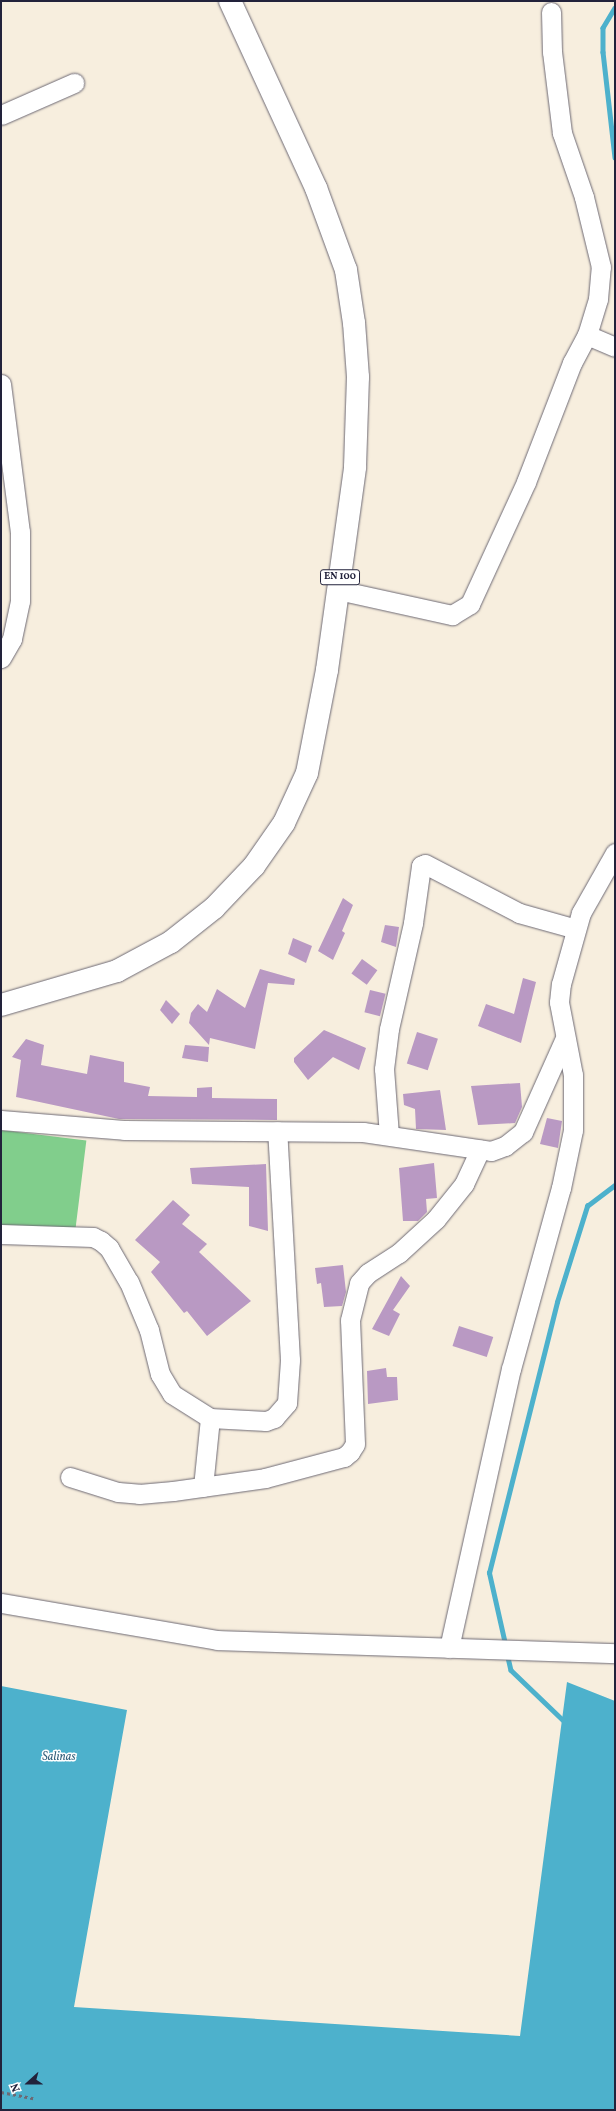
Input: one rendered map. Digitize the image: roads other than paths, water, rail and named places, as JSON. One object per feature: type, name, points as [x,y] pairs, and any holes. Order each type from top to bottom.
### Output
[{"type":"main road","name":"EN 100","points":[[1,1005],[117,971],[143,959],[170,942],[214,908],[254,866],[284,823],[307,773],[327,670],[355,467],[358,377],[346,270],[316,188],[230,1]]},
{"type":"street","points":[[338,590],[452,615],[470,604],[526,482],[572,362],[587,335],[598,299],[601,267],[584,197],[562,133],[552,52],[551,12]]},
{"type":"street","points":[[1,115],[74,83]]},
{"type":"street","points":[[587,335],[615,347]]},
{"type":"street","points":[[1,384],[20,532],[20,601],[12,638],[1,658]]},
{"type":"street","points":[[449,1648],[511,1369],[561,1188],[573,1130],[573,1075],[559,1002],[561,984],[580,913],[615,853]]},
{"type":"street","points":[[389,1136],[384,1069],[388,1036],[413,922],[421,866],[425,864],[518,913],[576,929]]},
{"type":"street","points":[[1,1120],[124,1130],[363,1132],[491,1151],[505,1146],[523,1132],[565,1038]]},
{"type":"street","points":[[1,1234],[93,1237],[101,1241],[109,1248],[129,1282],[149,1330],[160,1374],[172,1394],[210,1418],[266,1421],[282,1412],[287,1402],[290,1360],[277,1131]]},
{"type":"street","points":[[70,1477],[118,1492],[139,1494],[265,1478],[344,1457],[356,1444],[350,1320],[359,1283],[368,1272],[399,1253],[436,1219],[464,1184],[480,1149]]},
{"type":"street","points":[[203,1487],[210,1418]]},
{"type":"street","points":[[1,1603],[217,1640],[615,1653]]},
{"type":"water","name":"Salinas","points":[[567,1682],[615,1701],[615,2110],[1,2110],[1,1686],[127,1710],[74,2007],[520,2036]]},
{"type":"waterway","points":[[615,8],[603,28],[603,52],[615,157]]},
{"type":"waterway","points":[[505,1644],[489,1573],[557,1302],[587,1206],[615,1185]]},
{"type":"waterway","points":[[507,1653],[511,1670],[565,1722]]}]
